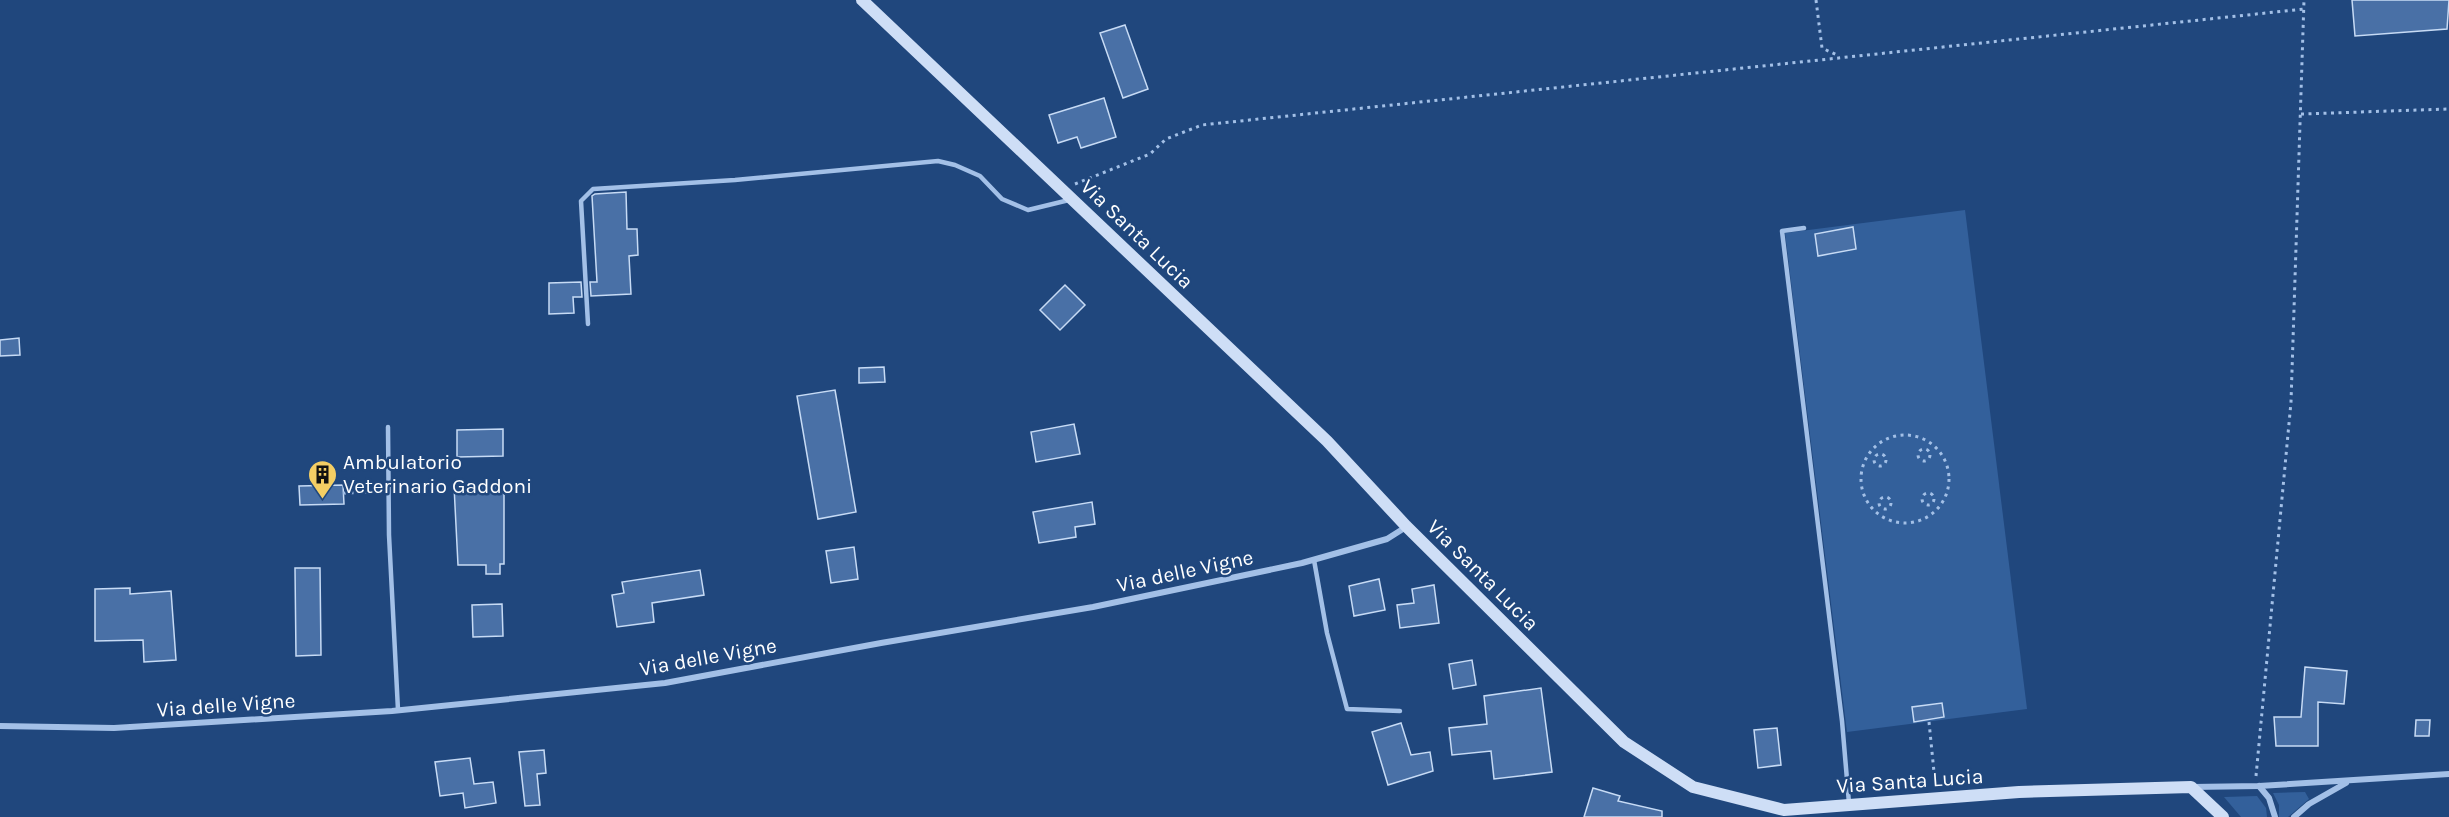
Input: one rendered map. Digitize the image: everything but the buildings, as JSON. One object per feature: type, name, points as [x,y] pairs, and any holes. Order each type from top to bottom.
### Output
[{"type":"street","name":"Via Santa Lucia","points":[[862,0],[1327,441],[1406,526],[1624,742],[1693,787],[1784,810],[2019,792],[2192,787]]},
{"type":"street","name":"Via delle Vigne","points":[[0,726],[114,728],[398,710],[665,683],[1093,607],[1314,560],[1387,539],[1406,526]]},
{"type":"street","points":[[2192,787],[2257,786],[2449,774]]},
{"type":"street","points":[[2294,817],[2309,804],[2350,781]]},
{"type":"street","points":[[2257,786],[2269,798],[2275,817]]},
{"type":"street","points":[[2192,787],[2223,817]]},
{"type":"lane","points":[[588,324],[581,201],[592,189],[735,180],[938,161],[955,165],[980,176],[1002,199],[1028,210],[1072,199]]},
{"type":"lane","points":[[1804,228],[1782,231],[1842,721],[1849,805]]},
{"type":"lane","points":[[388,426],[388,491],[398,710]]},
{"type":"lane","points":[[1314,560],[1327,633],[1347,709],[1400,711]]},
{"type":"path","points":[[1816,0],[1822,48],[1841,57]]},
{"type":"path","points":[[2257,786],[2291,402],[2304,0]]},
{"type":"path","points":[[1061,189],[1150,154],[1166,139],[1202,124],[2304,9]]},
{"type":"path","points":[[2300,114],[2449,109]]},
{"type":"path","points":[[1899,435],[1916,436],[1931,443],[1941,453],[1948,473],[1946,494],[1939,506],[1923,519],[1914,522],[1894,522],[1876,513],[1864,498],[1861,489],[1861,470],[1870,452],[1882,441],[1899,435]]},
{"type":"path","points":[[1927,450],[1931,443]]},
{"type":"path","points":[[1927,450],[1930,454],[1929,458],[1921,460],[1918,455],[1919,451],[1927,450]]},
{"type":"path","points":[[1870,452],[1875,456]]},
{"type":"path","points":[[343,493],[388,491]]},
{"type":"path","points":[[1933,502],[1939,506]]},
{"type":"path","points":[[1876,513],[1881,507]]},
{"type":"path","points":[[1929,722],[1934,772]]},
{"type":"shaded area","points":[[1965,210],[2027,709],[1847,732],[1785,233]]},
{"type":"shaded area","points":[[2305,792],[2309,799],[2288,817],[2279,817],[2279,805],[2273,793]]},
{"type":"shaded area","points":[[2257,796],[2266,808],[2267,817],[2241,817],[2224,797]]},
{"type":"place","name":"Ambulatorio Veterinario Gaddoni","points":[[322,500]]}]
